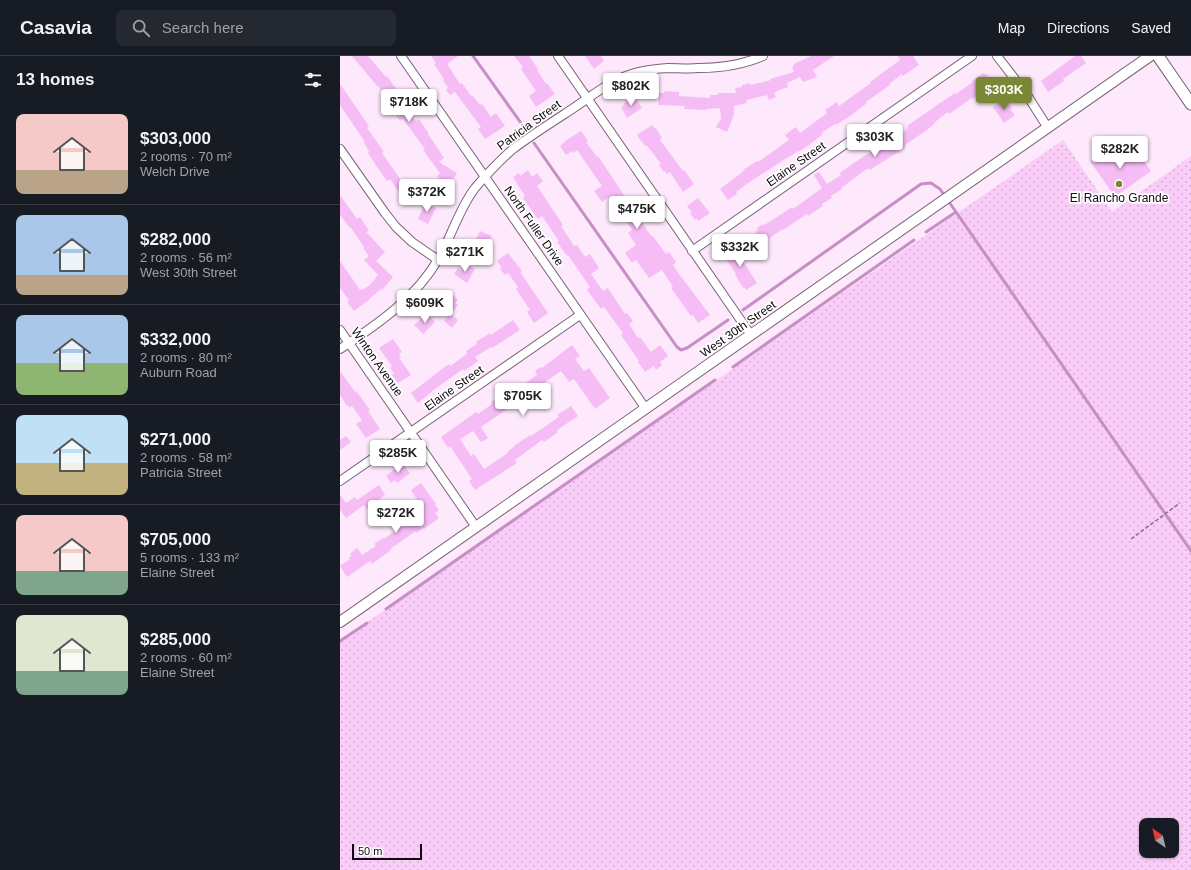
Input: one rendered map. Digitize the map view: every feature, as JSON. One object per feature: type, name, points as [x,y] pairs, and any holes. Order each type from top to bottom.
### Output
[{"type":"main road","points":[[1158,56],[1191,104]]},
{"type":"street","name":"North Fuller Drive","points":[[401,56],[646,409]]},
{"type":"street","points":[[558,56],[751,335]]},
{"type":"street","name":"Patricia Street","points":[[340,349],[398,308],[423,282],[446,247],[468,199],[485,176],[520,144],[610,83],[626,76],[642,71],[661,68],[701,68],[726,66],[748,62],[763,56]]},
{"type":"street","name":"Elaine Street","points":[[692,251],[972,56]]},
{"type":"street","points":[[997,56],[1025,92],[1048,128]]},
{"type":"street","name":"West 30th Street","points":[[340,622],[1150,56]]},
{"type":"street","points":[[340,149],[396,227],[412,242],[438,260]]},
{"type":"street","name":"Elaine Street","points":[[340,481],[580,315]]},
{"type":"street","name":"Winton Avenue","points":[[340,330],[476,527]]},
{"type":"path","points":[[1131,539],[1180,503]]},
{"type":"shaded area","points":[[1063,140],[1112,212],[1191,156],[1191,870],[340,870],[340,641]]},
{"type":"building","points":[[352,56],[368,56],[386,77],[387,76],[397,90],[395,92],[416,121],[419,119],[444,158],[439,162],[457,173],[443,196],[432,189],[440,173],[423,150],[425,149],[403,119],[400,121],[390,106],[392,105],[379,87]]},
{"type":"building","points":[[431,56],[458,56],[447,64],[460,84],[462,83],[471,96],[472,95],[480,105],[482,104],[491,117],[496,113],[505,126],[485,139],[478,129],[481,127],[455,92],[450,95],[446,90],[448,88]]},
{"type":"building","points":[[514,56],[529,56],[546,84],[547,83],[555,94],[536,107],[529,96],[536,91],[521,69],[523,67]]},
{"type":"building","points":[[585,56],[601,56],[604,61],[594,69]]},
{"type":"building","points":[[811,56],[834,56],[813,70],[817,77],[803,82],[800,77],[787,83],[788,87],[776,91],[777,92],[774,93],[776,97],[769,100],[767,95],[746,100],[747,103],[734,106],[734,115],[727,132],[716,127],[721,119],[720,108],[706,110],[684,109],[685,106],[658,105],[659,93],[664,93],[664,91],[679,92],[679,96],[710,98],[710,95],[718,95],[718,93],[736,93],[735,88],[742,87],[742,85],[750,83],[750,85],[771,80],[770,79],[794,72],[792,67],[794,64]]},
{"type":"building","points":[[898,56],[913,56],[919,65],[903,76],[902,74],[853,114],[821,133],[823,134],[809,145],[751,181],[728,200],[720,189],[744,171],[743,170],[757,161],[758,162],[789,140],[785,135],[796,127],[800,133],[827,113],[825,110],[837,102],[839,106],[871,83],[870,82],[900,60]]},
{"type":"building","points":[[1075,56],[1081,56],[1086,63],[1063,79],[1064,81],[1048,92],[1041,81]]},
{"type":"building","points":[[984,73],[986,75],[987,74],[995,89],[983,97],[981,93],[949,114],[948,112],[927,130],[905,145],[906,147],[870,170],[869,168],[864,171],[841,188],[842,189],[831,196],[832,198],[822,204],[823,206],[808,216],[807,214],[762,243],[755,232],[758,230],[757,228],[771,221],[792,207],[793,209],[822,188],[814,175],[819,172],[827,184],[841,175],[840,173],[848,167],[876,148],[878,149],[892,139],[893,141],[906,131],[905,130],[908,128],[907,126],[955,93],[956,94]]},
{"type":"building","points":[[340,84],[369,126],[367,128],[384,152],[382,153],[403,183],[406,180],[416,194],[406,202],[390,179],[387,181],[377,167],[368,153],[369,151],[364,143],[365,142],[340,105]]},
{"type":"building","points":[[634,96],[642,108],[627,118],[621,107]]},
{"type":"building","points":[[1004,100],[1012,108],[1010,109],[1015,115],[1004,123],[993,107]]},
{"type":"building","points":[[652,125],[655,129],[656,128],[662,138],[660,140],[694,184],[683,192],[670,172],[667,174],[665,171],[664,172],[659,165],[661,164],[637,135]]},
{"type":"building","points":[[581,131],[588,141],[586,142],[597,157],[598,156],[651,236],[652,235],[666,254],[669,252],[676,262],[673,265],[710,315],[698,323],[693,315],[691,316],[671,288],[673,287],[662,270],[649,278],[636,260],[632,263],[625,253],[636,245],[628,233],[632,230],[615,205],[614,206],[608,198],[602,202],[594,191],[602,186],[577,150],[566,155],[560,146]]},
{"type":"building","name":"El Rancho Grande","points":[[1123,149],[1127,155],[1141,157],[1151,171],[1115,197],[1090,161],[1104,151],[1117,153]]},
{"type":"building","points":[[528,170],[532,177],[537,173],[543,181],[537,186],[563,225],[561,226],[574,246],[577,245],[585,257],[590,254],[599,268],[591,274],[603,291],[608,288],[625,314],[627,313],[633,321],[629,324],[638,338],[640,337],[651,352],[660,345],[668,356],[660,362],[662,365],[656,370],[654,366],[645,372],[621,335],[623,333],[604,307],[601,309],[587,290],[590,287],[557,242],[559,241],[542,216],[538,219],[523,198],[525,196],[513,177],[519,173],[520,176]]},
{"type":"building","points":[[340,195],[357,219],[360,217],[369,231],[366,232],[385,252],[376,261],[393,277],[382,290],[381,289],[354,311],[347,302],[349,300],[340,288],[340,261],[360,290],[370,285],[378,275],[364,260],[369,256],[351,228],[340,215]]},
{"type":"building","points":[[698,198],[710,213],[698,221],[696,218],[695,220],[690,213],[692,212],[687,206]]},
{"type":"building","points":[[425,203],[436,208],[428,224],[418,219]]},
{"type":"building","points":[[480,231],[492,236],[484,253],[482,252],[480,256],[472,252],[472,247]]},
{"type":"building","points":[[737,245],[744,256],[741,258],[757,283],[746,290],[744,287],[743,288],[736,274],[723,255]]},
{"type":"building","points":[[508,253],[522,271],[520,272],[548,313],[534,323],[527,312],[530,310],[516,289],[518,287],[508,273],[505,275],[500,269],[502,268],[497,261]]},
{"type":"building","points":[[465,263],[475,269],[467,283],[454,274],[458,268],[461,270]]},
{"type":"building","points":[[449,292],[458,300],[455,303],[458,305],[450,314],[439,303]]},
{"type":"building","points":[[427,313],[435,322],[423,334],[414,325]]},
{"type":"building","points":[[450,314],[458,320],[452,328],[444,321]]},
{"type":"building","points":[[513,320],[520,330],[475,357],[478,361],[464,371],[463,369],[418,403],[411,393],[446,366],[449,364],[450,366],[467,354],[466,351],[477,344],[476,342],[490,333],[491,335]]},
{"type":"building","points":[[393,339],[402,352],[399,354],[401,357],[399,358],[411,375],[398,383],[392,375],[394,373],[390,368],[392,366],[379,348]]},
{"type":"building","points":[[572,345],[580,356],[575,359],[584,371],[589,368],[610,398],[595,409],[574,379],[569,382],[561,371],[535,389],[536,391],[523,400],[521,397],[505,408],[506,410],[481,427],[488,438],[481,442],[473,431],[460,439],[471,456],[474,454],[484,469],[508,453],[507,452],[514,446],[559,417],[557,415],[571,406],[578,416],[557,430],[558,432],[544,442],[542,440],[515,460],[517,463],[475,490],[469,481],[472,479],[450,446],[448,448],[441,437],[476,412],[478,414],[492,404],[491,402],[506,392],[508,395],[537,375],[535,371],[541,367],[542,368]]},
{"type":"building","points":[[340,371],[370,410],[368,411],[380,429],[366,438],[356,424],[362,420],[352,406],[350,408],[348,405],[347,406],[340,395]]},
{"type":"building","points":[[346,436],[351,442],[340,450],[340,440]]},
{"type":"building","points":[[402,463],[410,473],[397,483],[395,480],[391,483],[386,476]]},
{"type":"building","points":[[421,483],[436,504],[435,505],[439,510],[435,513],[439,518],[424,529],[423,528],[416,533],[416,531],[390,549],[391,550],[372,564],[370,561],[347,577],[340,566],[350,559],[350,553],[357,548],[362,555],[376,546],[374,544],[383,538],[384,539],[400,527],[405,526],[422,513],[420,511],[423,509],[411,490]]},
{"type":"building","points":[[379,485],[385,495],[367,509],[364,505],[346,518],[340,510],[340,495],[346,503],[355,497],[357,500]]},
{"type":"waterway","points":[[473,56],[526,130]]},
{"type":"waterway","points":[[534,143],[677,347],[681,350],[687,348],[728,320]]},
{"type":"waterway","points":[[743,310],[921,184],[931,183],[940,189],[1191,551]]},
{"type":"waterway","points":[[926,232],[956,212]]},
{"type":"waterway","points":[[733,367],[914,240]]},
{"type":"waterway","points":[[386,609],[715,380]]},
{"type":"waterway","points":[[340,641],[367,623]]},
{"type":"place","name":"El Rancho Grande","points":[[1119,184]]}]
